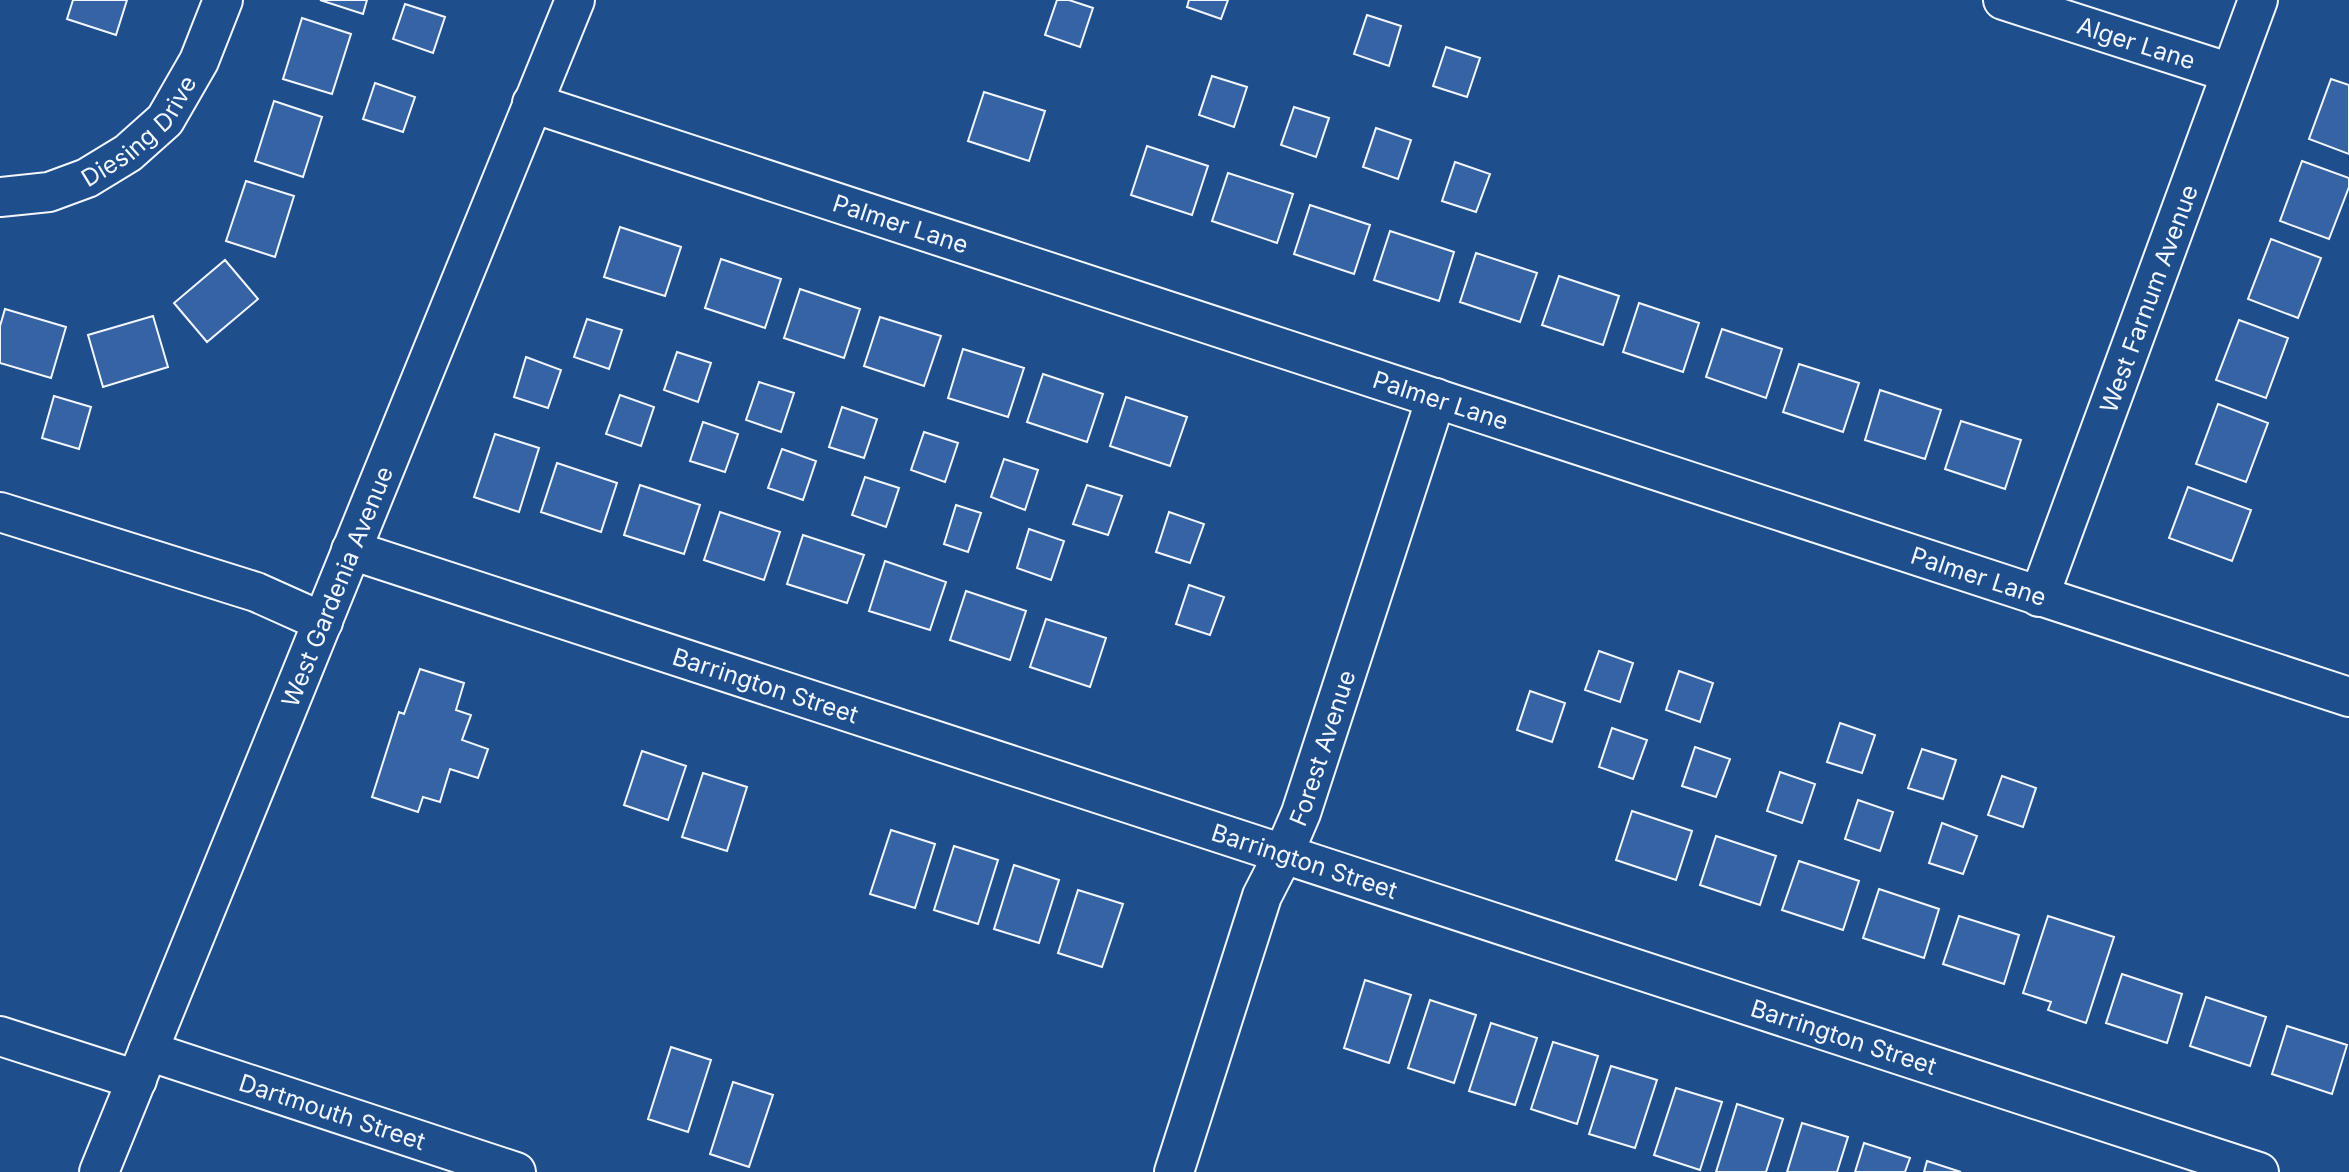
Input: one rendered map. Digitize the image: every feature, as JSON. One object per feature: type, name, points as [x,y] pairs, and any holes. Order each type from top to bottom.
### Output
[{"type":"street","name":"Diesing Drive","points":[[0,197],[49,192],[87,178],[128,153],[165,121],[199,61],[223,0]]},
{"type":"street","name":"West Gardenia Avenue","points":[[99,1172],[575,0]]},
{"type":"street","name":"Alger Lane","points":[[2003,0],[2231,74]]},
{"type":"street","name":"West Farnum Avenue","points":[[2039,597],[2258,0]]},
{"type":"street","name":"Palmer Lane","points":[[533,103],[590,124],[2349,697]]},
{"type":"street","name":"Forest Avenue","points":[[1174,1172],[1262,895],[1301,813],[1436,398]]},
{"type":"street","points":[[0,512],[256,592],[323,622]]},
{"type":"street","name":"Barrington Street","points":[[351,550],[2259,1172]]},
{"type":"street","name":"Dartmouth Street","points":[[0,1036],[143,1066],[516,1172]]},
{"type":"building","points":[[73,0],[127,0],[116,35],[67,19]]},
{"type":"building","points":[[320,0],[367,0],[363,14]]},
{"type":"building","points":[[1057,0],[1069,0],[1093,8],[1080,47],[1045,35]]},
{"type":"building","points":[[1189,0],[1228,0],[1221,19],[1187,7]]},
{"type":"building","points":[[405,4],[445,17],[433,53],[393,39]]},
{"type":"building","points":[[1367,15],[1401,26],[1389,66],[1354,54]]},
{"type":"building","points":[[302,18],[351,34],[332,94],[283,79]]},
{"type":"building","points":[[1446,47],[1480,58],[1467,97],[1433,86]]},
{"type":"building","points":[[1212,76],[1247,87],[1234,127],[1199,115]]},
{"type":"building","points":[[2331,79],[2349,85],[2349,154],[2309,139]]},
{"type":"building","points":[[375,83],[415,97],[403,132],[363,119]]},
{"type":"building","points":[[984,92],[1045,111],[1029,161],[968,141]]},
{"type":"building","points":[[274,101],[322,117],[303,177],[255,161]]},
{"type":"building","points":[[1294,107],[1329,118],[1316,157],[1281,145]]},
{"type":"building","points":[[1376,128],[1411,140],[1398,179],[1363,167]]},
{"type":"building","points":[[1147,146],[1208,166],[1192,215],[1131,195]]},
{"type":"building","points":[[2302,161],[2349,178],[2349,187],[2329,239],[2280,221]]},
{"type":"building","points":[[1455,162],[1490,174],[1476,212],[1442,201]]},
{"type":"building","points":[[1228,173],[1293,194],[1277,243],[1212,221]]},
{"type":"building","points":[[246,181],[294,196],[275,257],[226,241]]},
{"type":"building","points":[[1310,205],[1370,225],[1354,274],[1294,254]]},
{"type":"building","points":[[620,227],[681,247],[665,296],[604,277]]},
{"type":"building","points":[[1390,231],[1454,252],[1439,301],[1374,280]]},
{"type":"building","points":[[2271,239],[2321,258],[2298,318],[2248,299]]},
{"type":"building","points":[[1476,253],[1537,273],[1520,322],[1460,302]]},
{"type":"building","points":[[721,259],[781,279],[765,328],[705,308]]},
{"type":"building","points":[[225,260],[258,299],[207,342],[174,303]]},
{"type":"building","points":[[1559,276],[1619,296],[1603,345],[1542,325]]},
{"type":"building","points":[[800,289],[860,309],[844,358],[784,338]]},
{"type":"building","points":[[1639,303],[1699,323],[1683,372],[1623,352]]},
{"type":"building","points":[[5,309],[66,327],[51,378],[0,363],[0,326]]},
{"type":"building","points":[[153,316],[168,367],[103,387],[88,335]]},
{"type":"building","points":[[880,317],[941,336],[924,386],[864,366]]},
{"type":"building","points":[[587,319],[622,330],[609,369],[574,357]]},
{"type":"building","points":[[2239,320],[2288,338],[2266,398],[2216,380]]},
{"type":"building","points":[[1722,329],[1782,349],[1766,398],[1706,377]]},
{"type":"building","points":[[963,349],[1024,368],[1008,417],[948,398]]},
{"type":"building","points":[[677,352],[711,363],[698,402],[664,390]]},
{"type":"building","points":[[526,357],[561,370],[548,408],[514,397]]},
{"type":"building","points":[[1799,364],[1859,383],[1843,432],[1783,412]]},
{"type":"building","points":[[1043,374],[1103,394],[1087,442],[1027,422]]},
{"type":"building","points":[[759,382],[794,393],[781,432],[746,420]]},
{"type":"building","points":[[1880,390],[1941,410],[1925,459],[1865,440]]},
{"type":"building","points":[[620,395],[654,407],[641,446],[606,434]]},
{"type":"building","points":[[54,396],[91,407],[79,449],[42,438]]},
{"type":"building","points":[[1126,397],[1187,417],[1170,466],[1110,446]]},
{"type":"building","points":[[2218,404],[2268,423],[2246,482],[2196,464]]},
{"type":"building","points":[[842,407],[877,419],[864,458],[829,447]]},
{"type":"building","points":[[1961,421],[2021,440],[2005,489],[1945,469]]},
{"type":"building","points":[[703,422],[738,434],[725,472],[690,461]]},
{"type":"building","points":[[924,432],[958,443],[945,482],[911,470]]},
{"type":"building","points":[[495,434],[539,448],[519,512],[474,497]]},
{"type":"building","points":[[782,449],[816,461],[803,500],[768,488]]},
{"type":"building","points":[[1004,459],[1038,470],[1025,510],[991,497]]},
{"type":"building","points":[[557,463],[617,483],[601,532],[541,512]]},
{"type":"building","points":[[865,477],[899,488],[886,527],[852,515]]},
{"type":"building","points":[[640,485],[700,505],[684,554],[624,535]]},
{"type":"building","points":[[1087,485],[1122,496],[1108,535],[1073,524]]},
{"type":"building","points":[[2188,487],[2251,510],[2232,561],[2169,538]]},
{"type":"building","points":[[956,505],[981,513],[968,552],[944,544]]},
{"type":"building","points":[[720,512],[780,532],[764,580],[704,560]]},
{"type":"building","points":[[1169,512],[1204,524],[1190,563],[1156,552]]},
{"type":"building","points":[[1029,529],[1064,541],[1051,580],[1017,568]]},
{"type":"building","points":[[803,535],[864,555],[847,603],[787,584]]},
{"type":"building","points":[[885,561],[946,582],[930,630],[869,611]]},
{"type":"building","points":[[1189,585],[1224,597],[1210,635],[1176,624]]},
{"type":"building","points":[[966,591],[1026,611],[1010,660],[950,640]]},
{"type":"building","points":[[1046,619],[1106,638],[1090,687],[1030,667]]},
{"type":"building","points":[[1599,651],[1633,663],[1620,702],[1585,690]]},
{"type":"building","points":[[420,669],[464,683],[456,710],[471,715],[462,740],[488,749],[478,778],[450,769],[440,802],[423,797],[418,812],[372,797],[399,712],[404,714]]},
{"type":"building","points":[[1679,671],[1713,683],[1700,722],[1666,710]]},
{"type":"building","points":[[1530,691],[1565,703],[1552,742],[1517,730]]},
{"type":"building","points":[[1840,723],[1875,735],[1862,773],[1827,762]]},
{"type":"building","points":[[1612,728],[1647,740],[1633,779],[1599,767]]},
{"type":"building","points":[[1695,747],[1730,759],[1716,797],[1682,786]]},
{"type":"building","points":[[1922,749],[1956,760],[1943,799],[1908,788]]},
{"type":"building","points":[[642,751],[686,766],[668,820],[624,805]]},
{"type":"building","points":[[1780,772],[1815,784],[1802,823],[1767,811]]},
{"type":"building","points":[[703,773],[747,787],[727,851],[682,837]]},
{"type":"building","points":[[2002,776],[2036,788],[2023,827],[1988,815]]},
{"type":"building","points":[[1858,800],[1893,812],[1880,851],[1845,839]]},
{"type":"building","points":[[1632,811],[1692,831],[1676,880],[1616,860]]},
{"type":"building","points":[[1942,823],[1977,836],[1963,874],[1929,863]]},
{"type":"building","points":[[891,830],[935,844],[915,908],[870,894]]},
{"type":"building","points":[[1716,836],[1776,856],[1760,905],[1700,885]]},
{"type":"building","points":[[954,846],[998,860],[978,924],[934,910]]},
{"type":"building","points":[[1799,861],[1859,881],[1843,930],[1782,910]]},
{"type":"building","points":[[1014,865],[1059,880],[1039,943],[994,929]]},
{"type":"building","points":[[1879,889],[1939,909],[1924,958],[1863,938]]},
{"type":"building","points":[[1078,890],[1123,904],[1102,967],[1058,953]]},
{"type":"building","points":[[1959,916],[2019,935],[2004,984],[1943,964]]},
{"type":"building","points":[[2048,916],[2114,937],[2086,1023],[2048,1010],[2051,1002],[2023,993]]},
{"type":"building","points":[[2122,974],[2182,994],[2167,1043],[2106,1023]]},
{"type":"building","points":[[1365,980],[1411,995],[1389,1063],[1344,1048]]},
{"type":"building","points":[[2206,997],[2266,1017],[2250,1066],[2190,1046]]},
{"type":"building","points":[[1430,1000],[1476,1015],[1454,1083],[1408,1068]]},
{"type":"building","points":[[1491,1023],[1537,1038],[1515,1105],[1469,1091]]},
{"type":"building","points":[[2287,1026],[2347,1045],[2332,1094],[2272,1074]]},
{"type":"building","points":[[1553,1042],[1598,1056],[1577,1124],[1531,1109]]},
{"type":"building","points":[[671,1047],[711,1060],[688,1132],[648,1119]]},
{"type":"building","points":[[1611,1066],[1657,1080],[1635,1148],[1589,1134]]},
{"type":"building","points":[[733,1082],[773,1095],[749,1167],[710,1154]]},
{"type":"building","points":[[1676,1088],[1722,1102],[1700,1170],[1654,1155]]},
{"type":"building","points":[[1737,1104],[1783,1119],[1766,1172],[1716,1172]]},
{"type":"building","points":[[1802,1123],[1848,1137],[1837,1172],[1787,1172]]},
{"type":"building","points":[[1864,1143],[1910,1158],[1905,1172],[1855,1172]]},
{"type":"building","points":[[1927,1161],[1961,1172],[1924,1172]]}]
